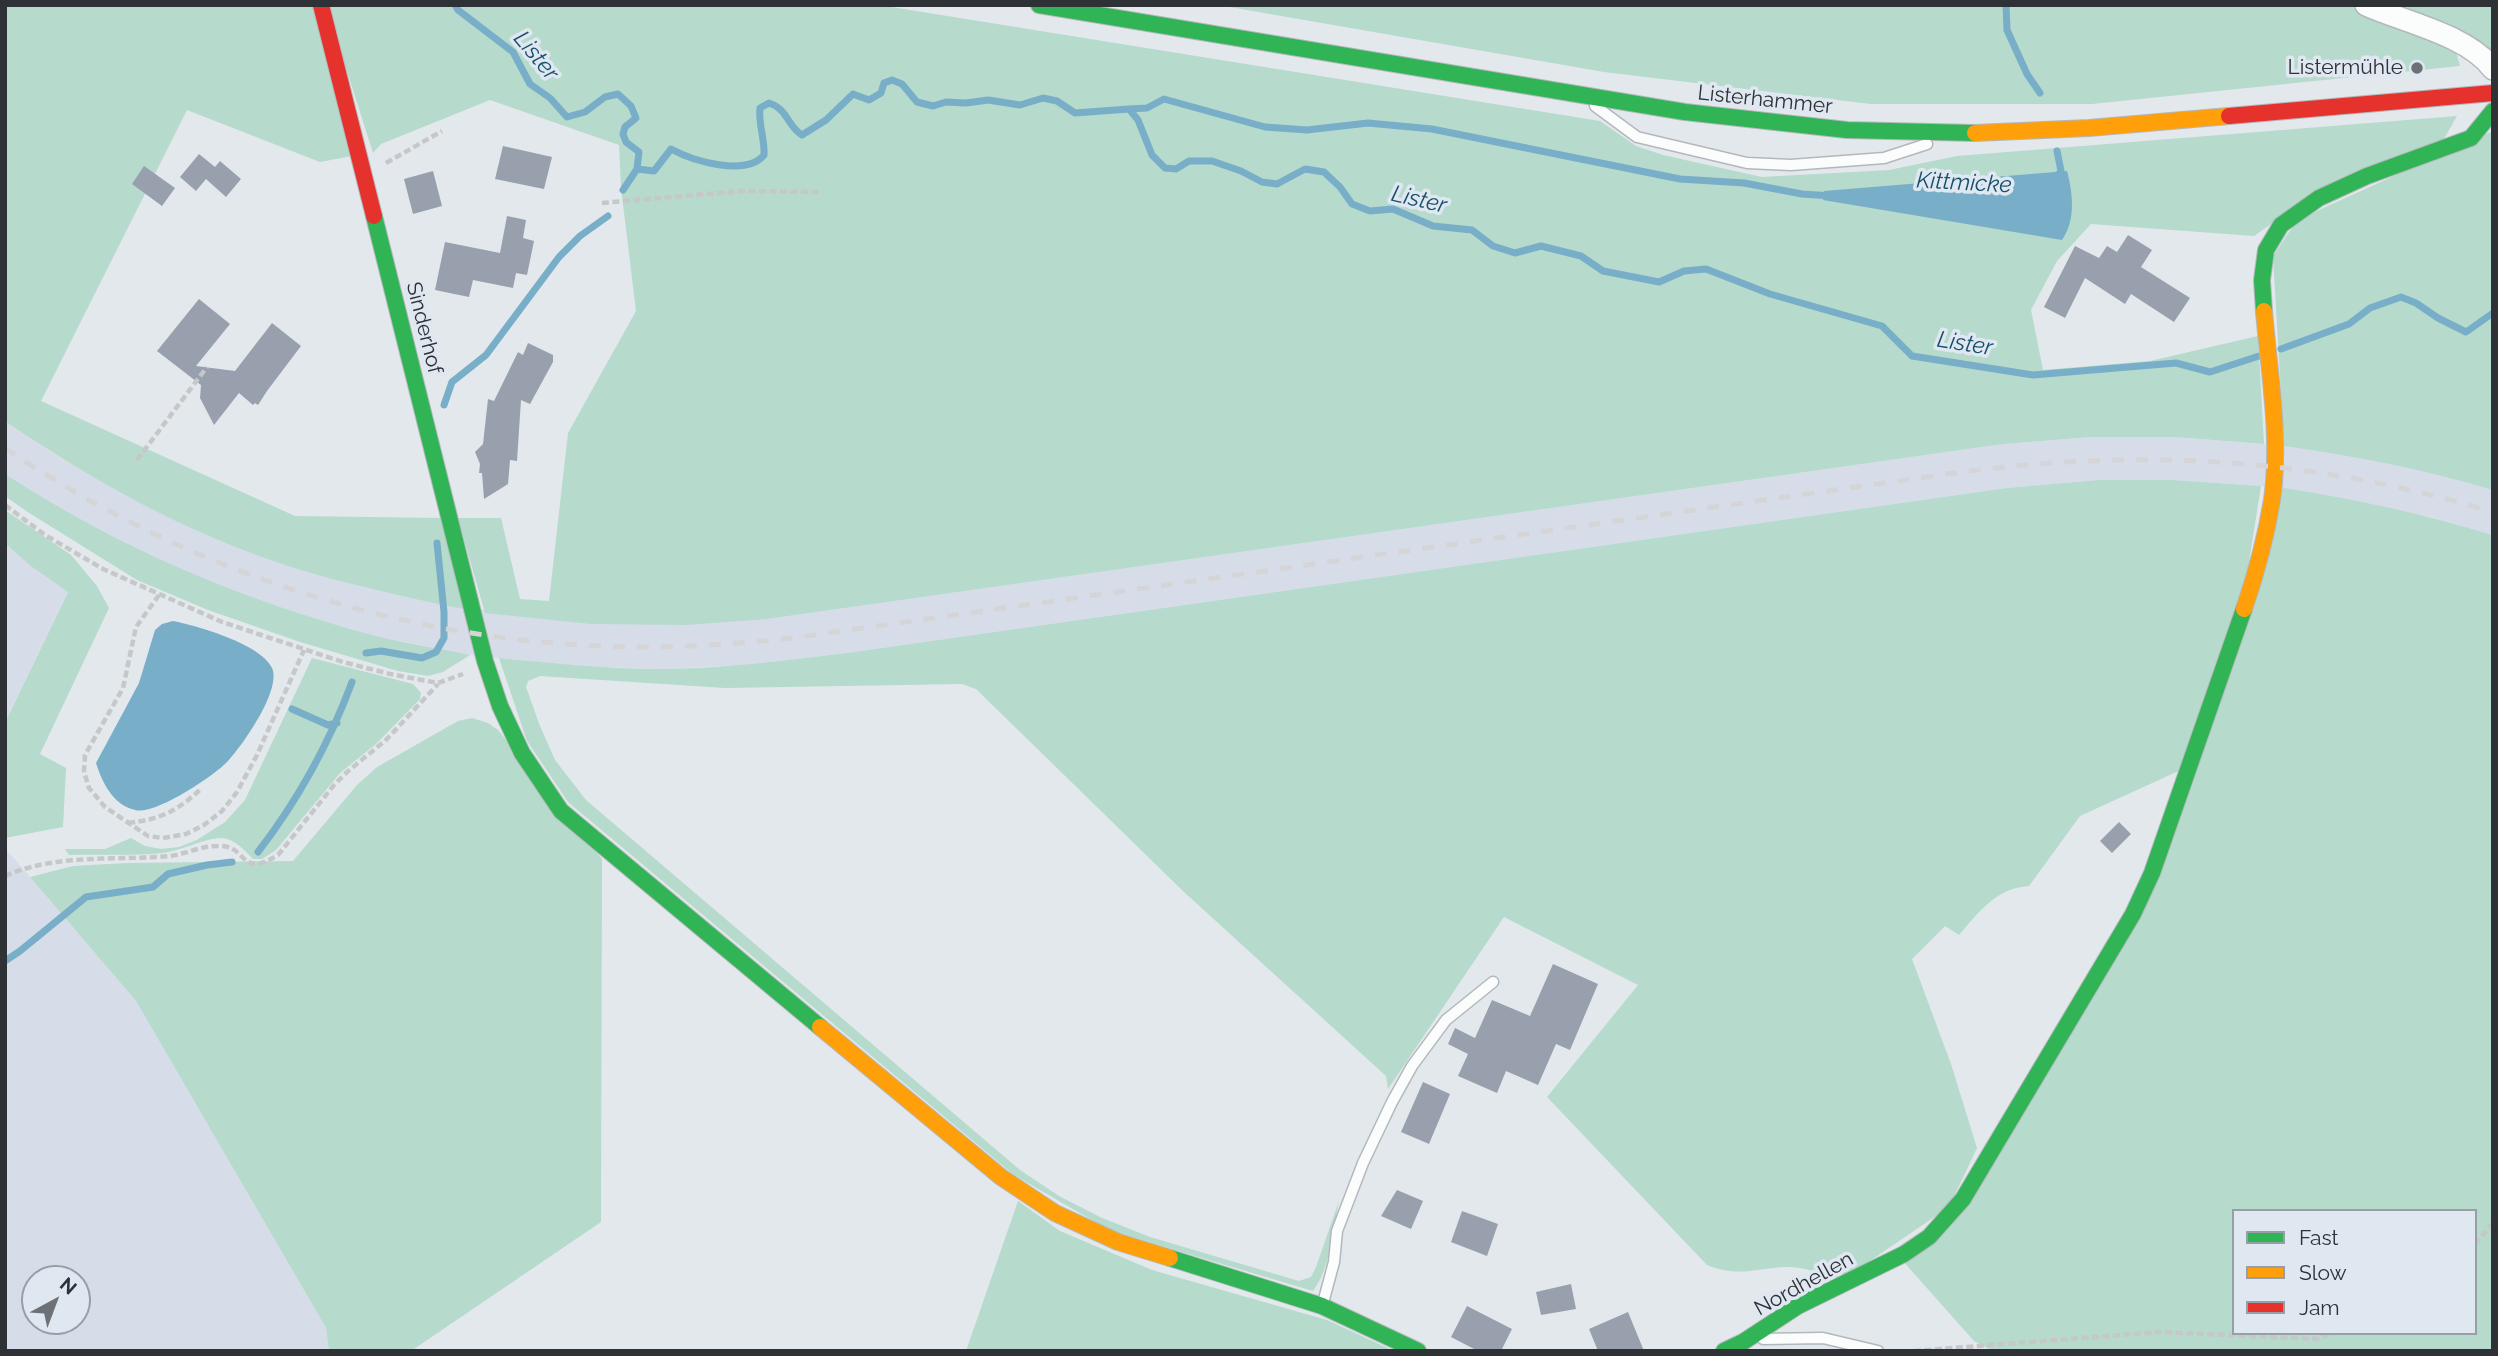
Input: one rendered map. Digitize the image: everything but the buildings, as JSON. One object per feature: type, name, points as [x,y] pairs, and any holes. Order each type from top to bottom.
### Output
[{"type":"street","name":"Sinderhof","points":[[321,5],[485,661],[500,706],[522,753],[561,811],[1002,1177],[1055,1213],[1118,1242],[1322,1306]]},
{"type":"street","name":"Listerhammer","points":[[1039,5],[1710,116],[1849,130],[2017,133],[2493,93]]},
{"type":"street","points":[[2366,5],[2441,34],[2479,55],[2493,69]]},
{"type":"street","name":"Nordhellen","points":[[1724,1351],[1753,1336],[1798,1306],[1904,1254],[1929,1237],[1964,1199],[2133,914],[2152,873],[2255,579],[2272,498],[2274,439],[2262,280],[2266,250],[2281,225],[2319,198],[2367,176],[2471,138],[2493,111]]},
{"type":"street","points":[[1322,1306],[1418,1351]]},
{"type":"lane","points":[[1581,96],[1637,137],[1748,163],[1791,164],[1884,158],[1961,132]]},
{"type":"lane","points":[[1322,1306],[1334,1262],[1337,1231],[1363,1163],[1392,1102],[1412,1066],[1446,1020],[1493,982]]},
{"type":"lane","points":[[1753,1336],[1764,1339],[1823,1338],[1878,1351]]},
{"type":"path","points":[[363,172],[394,159],[442,131]]},
{"type":"path","points":[[602,203],[742,191],[821,192]]},
{"type":"path","points":[[137,460],[207,367]]},
{"type":"path","points":[[5,505],[103,569],[222,622],[342,663],[438,683],[458,677],[485,661]]},
{"type":"path","points":[[159,595],[136,627],[123,688],[85,755],[84,772],[89,788],[105,807],[148,836],[163,838],[195,829],[222,811],[237,792],[257,755],[304,649]]},
{"type":"path","points":[[5,876],[48,864],[82,859],[174,855],[218,846],[236,851],[249,864],[266,862],[278,855],[341,779],[386,740],[438,683]]},
{"type":"path","points":[[128,824],[169,814],[202,788]]},
{"type":"path","points":[[2477,1242],[2493,1223]]},
{"type":"path","points":[[1914,1351],[2160,1332],[2317,1339],[2327,1335]]},
{"type":"shaded area","points":[[5,421],[57,456],[132,499],[205,533],[286,565],[366,588],[463,609],[767,619],[2003,444],[2091,437],[2175,437],[2284,446],[2366,458],[2451,477],[2493,490],[2493,535],[2432,517],[2261,486],[2172,480],[2099,480],[2007,488],[847,653],[744,665],[661,669],[577,666],[470,655],[379,637],[291,612],[211,583],[132,547],[52,505],[5,474]]},
{"type":"shaded area","points":[[5,536],[68,591],[5,723]]},
{"type":"shaded area","points":[[5,848],[136,1001],[326,1328],[329,1351],[5,1351]]},
{"type":"green space","points":[[5,5],[312,5],[352,156],[320,162],[187,110],[41,401],[295,516],[442,518],[463,609],[309,573],[213,538],[106,485],[5,421]]},
{"type":"green space","points":[[326,5],[879,5],[1600,121],[1636,146],[1663,155],[1762,177],[1889,170],[1957,156],[2457,116],[2441,144],[2309,197],[2254,236],[2091,224],[2057,261],[2031,310],[2043,370],[2150,361],[2258,336],[2264,444],[2175,437],[2091,437],[2003,444],[767,619],[686,625],[591,624],[485,613],[458,518],[501,518],[520,599],[549,601],[568,433],[636,311],[621,188],[619,145],[490,100],[381,144],[373,153]]},
{"type":"green space","points":[[1218,5],[2355,5],[2441,39],[2455,49],[2460,66],[2092,104],[1871,104],[1604,72]]},
{"type":"green space","points":[[2402,5],[2493,5],[2493,52],[2487,47]]},
{"type":"green space","points":[[2493,131],[2493,490],[2389,464],[2284,446],[2273,256],[2297,220]]},
{"type":"green space","points":[[5,474],[138,549],[231,589],[376,636],[470,655],[443,672],[428,676],[398,671],[300,642],[208,610],[137,580],[26,511],[5,496]]},
{"type":"green space","points":[[2099,480],[2172,480],[2261,486],[2248,568],[2183,769],[2080,816],[2029,886],[1998,896],[1981,910],[1959,935],[1945,926],[1912,959],[1951,1064],[1977,1148],[1949,1207],[1839,1282],[1801,1268],[1738,1272],[1707,1265],[1547,1097],[1638,985],[1504,917],[1388,1089],[1386,1076],[1184,892],[976,689],[962,684],[725,688],[540,676],[528,681],[526,687],[555,760],[586,800],[1020,1170],[1059,1196],[1102,1218],[1150,1237],[1299,1281],[1311,1277],[1316,1267],[1339,1201],[1328,1260],[1313,1291],[1111,1231],[1014,1175],[568,802],[527,741],[499,658],[599,667],[660,669],[777,661],[2007,488]]},
{"type":"green space","points":[[2283,488],[2389,508],[2493,535],[2493,1351],[1993,1351],[1974,1341],[1902,1260],[1941,1233],[2133,926]]},
{"type":"green space","points":[[5,510],[71,555],[97,586],[109,608],[40,754],[66,768],[63,827],[5,838],[5,723],[68,592],[31,566],[5,543]]},
{"type":"green space","points":[[312,658],[413,684],[421,693],[420,699],[376,744],[340,773],[276,850],[262,859],[253,859],[235,843],[222,838],[163,853],[69,855],[65,849],[105,849],[131,838],[145,846],[161,849],[179,847],[197,840],[225,822],[245,800]]},
{"type":"green space","points":[[472,718],[488,723],[498,730],[602,859],[601,1222],[411,1351],[329,1351],[326,1328],[136,1001],[30,877],[73,866],[293,861],[357,785],[377,767],[458,721]]},
{"type":"green space","points":[[1018,1201],[1060,1231],[1152,1270],[1327,1320],[1394,1351],[966,1351]]},
{"type":"water","points":[[2067,171],[2072,207],[2070,224],[2062,240],[1823,200],[1824,191]]},
{"type":"water","points":[[173,621],[228,637],[255,651],[266,659],[274,677],[266,702],[251,730],[221,768],[169,801],[156,807],[135,810],[115,798],[105,785],[96,763],[139,683],[155,630],[162,624]]},
{"type":"waterway","name":"Lister","points":[[455,5],[513,52],[530,84],[550,98],[567,117],[585,112],[605,97],[618,94],[631,106],[636,118],[625,127],[623,134],[626,142],[639,152],[637,169],[654,171],[671,149],[719,165],[745,165],[756,162],[764,155],[760,108],[769,103],[780,109],[802,135],[826,120],[853,94],[869,100],[881,93],[884,83],[892,80],[902,84],[917,102],[933,106],[946,102],[988,100],[1020,105],[1043,98],[1057,101],[1075,113],[1129,109],[1138,120],[1152,155],[1165,168],[1176,169],[1189,161],[1212,161],[1262,182],[1277,184],[1305,169],[1324,172],[1340,187],[1352,204],[1370,211],[1393,209],[1433,226],[1472,230],[1493,246],[1515,253],[1541,246],[1581,256],[1603,271],[1659,282],[1684,271],[1706,269],[1770,294],[1882,326],[1912,356],[2033,375],[2176,363],[2210,372],[2259,356]]},
{"type":"waterway","name":"Kittmicke","points":[[2006,5],[2007,30],[2027,74],[2040,93]]},
{"type":"waterway","points":[[1129,109],[1147,108],[1164,99],[1265,127],[1307,130],[1368,123],[1432,129],[1680,179],[1744,183],[1802,194],[1832,196]]},
{"type":"waterway","name":"Kittmicke","points":[[2057,151],[2061,171],[2057,177]]},
{"type":"waterway","points":[[623,190],[637,169]]},
{"type":"waterway","points":[[444,405],[452,382],[486,355],[559,257],[580,236],[608,216]]},
{"type":"waterway","name":"Lister","points":[[2281,349],[2349,324],[2370,308],[2401,297],[2466,332],[2493,313]]},
{"type":"waterway","points":[[366,653],[381,651],[422,658],[436,652],[444,638],[437,543]]},
{"type":"waterway","points":[[258,852],[311,771],[352,682]]},
{"type":"waterway","points":[[292,709],[328,725],[337,723]]},
{"type":"waterway","points":[[5,961],[86,897],[153,887],[168,874],[232,862]]},
{"type":"railway","points":[[5,448],[77,493],[152,533],[230,567],[310,595],[392,618],[476,634],[560,644],[645,647],[793,638],[1961,472],[2030,465],[2164,460],[2295,469],[2426,494],[2493,512]]},
{"type":"traffic: fast","points":[[1039,5],[1685,112],[1847,130],[1975,133]]},
{"type":"traffic: fast","points":[[2264,311],[2262,280],[2266,250],[2281,225],[2319,198],[2367,176],[2471,138],[2493,111]]},
{"type":"traffic: fast","points":[[374,216],[485,661],[500,706],[522,753],[561,811],[820,1027]]},
{"type":"traffic: fast","points":[[1724,1351],[1743,1342],[1798,1306],[1904,1254],[1929,1237],[1963,1199],[2133,914],[2152,873],[2244,609]]},
{"type":"traffic: fast","points":[[1170,1258],[1322,1306],[1418,1351]]},
{"type":"traffic: slow","points":[[1975,133],[2089,128],[2229,116]]},
{"type":"traffic: slow","points":[[2244,609],[2264,542],[2274,477],[2273,406],[2264,311]]},
{"type":"traffic: slow","points":[[820,1027],[1001,1177],[1055,1213],[1118,1242],[1170,1258]]},
{"type":"traffic: jam","points":[[321,5],[374,216]]},
{"type":"traffic: jam","points":[[2229,116],[2493,93]]},
{"type":"place","name":"Listermühle","points":[[2417,68]]}]
